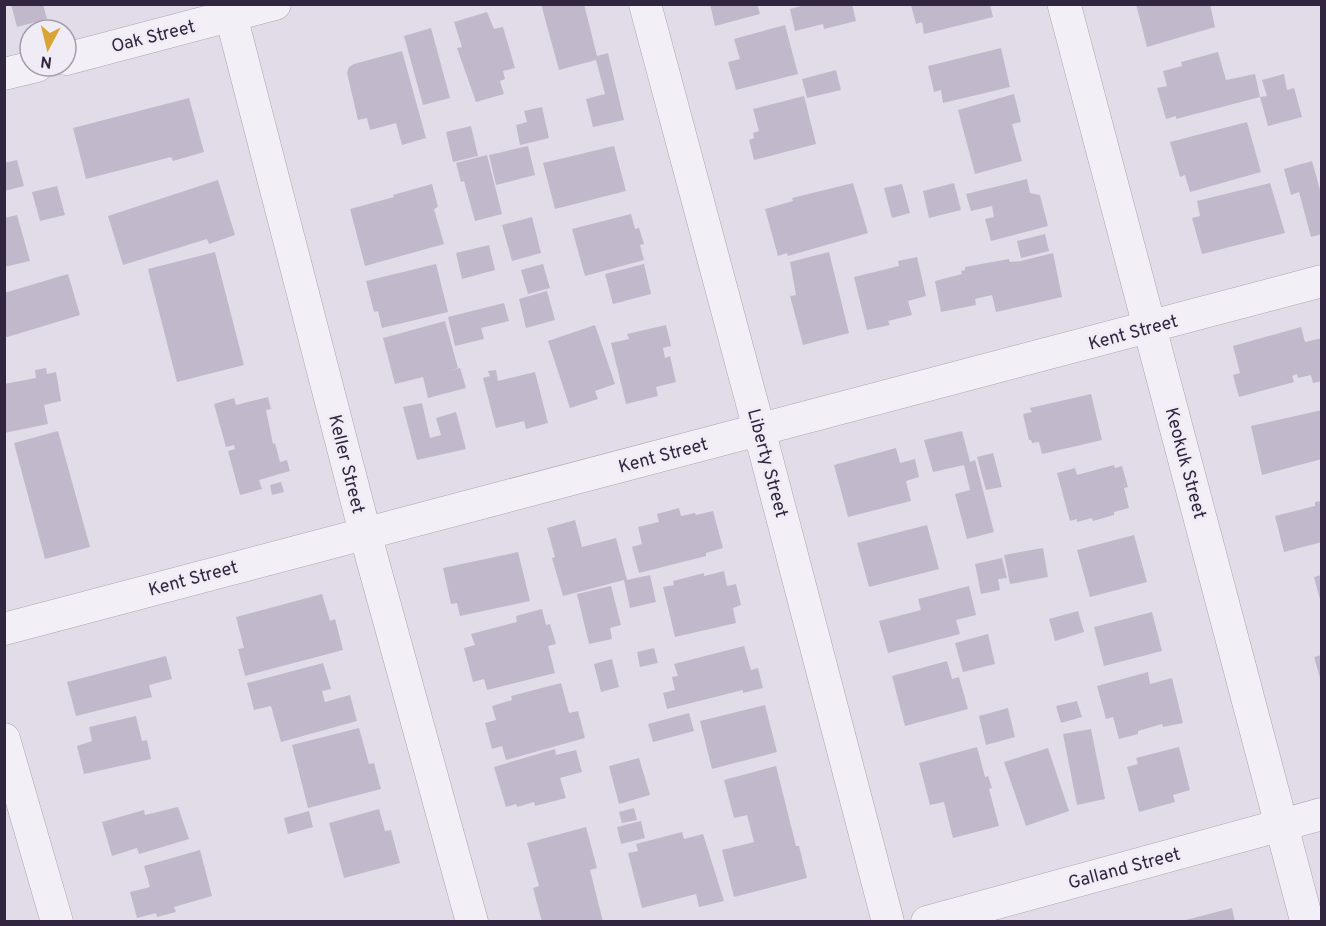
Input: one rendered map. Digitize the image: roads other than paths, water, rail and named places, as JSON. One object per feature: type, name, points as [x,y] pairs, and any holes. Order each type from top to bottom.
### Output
[{"type":"street","name":"Oak Street","points":[[78,55],[230,10],[275,4]]},
{"type":"street","name":"Liberty Street","points":[[645,4],[888,921]]},
{"type":"street","name":"Keokuk Street","points":[[1064,4],[1307,921]]},
{"type":"street","name":"Keller Street","points":[[230,10],[365,533],[472,921]]},
{"type":"street","name":"Kent Street","points":[[4,629],[1322,281]]},
{"type":"street","points":[[4,739],[57,921]]},
{"type":"street","name":"Galland Street","points":[[927,921],[1322,814]]}]
